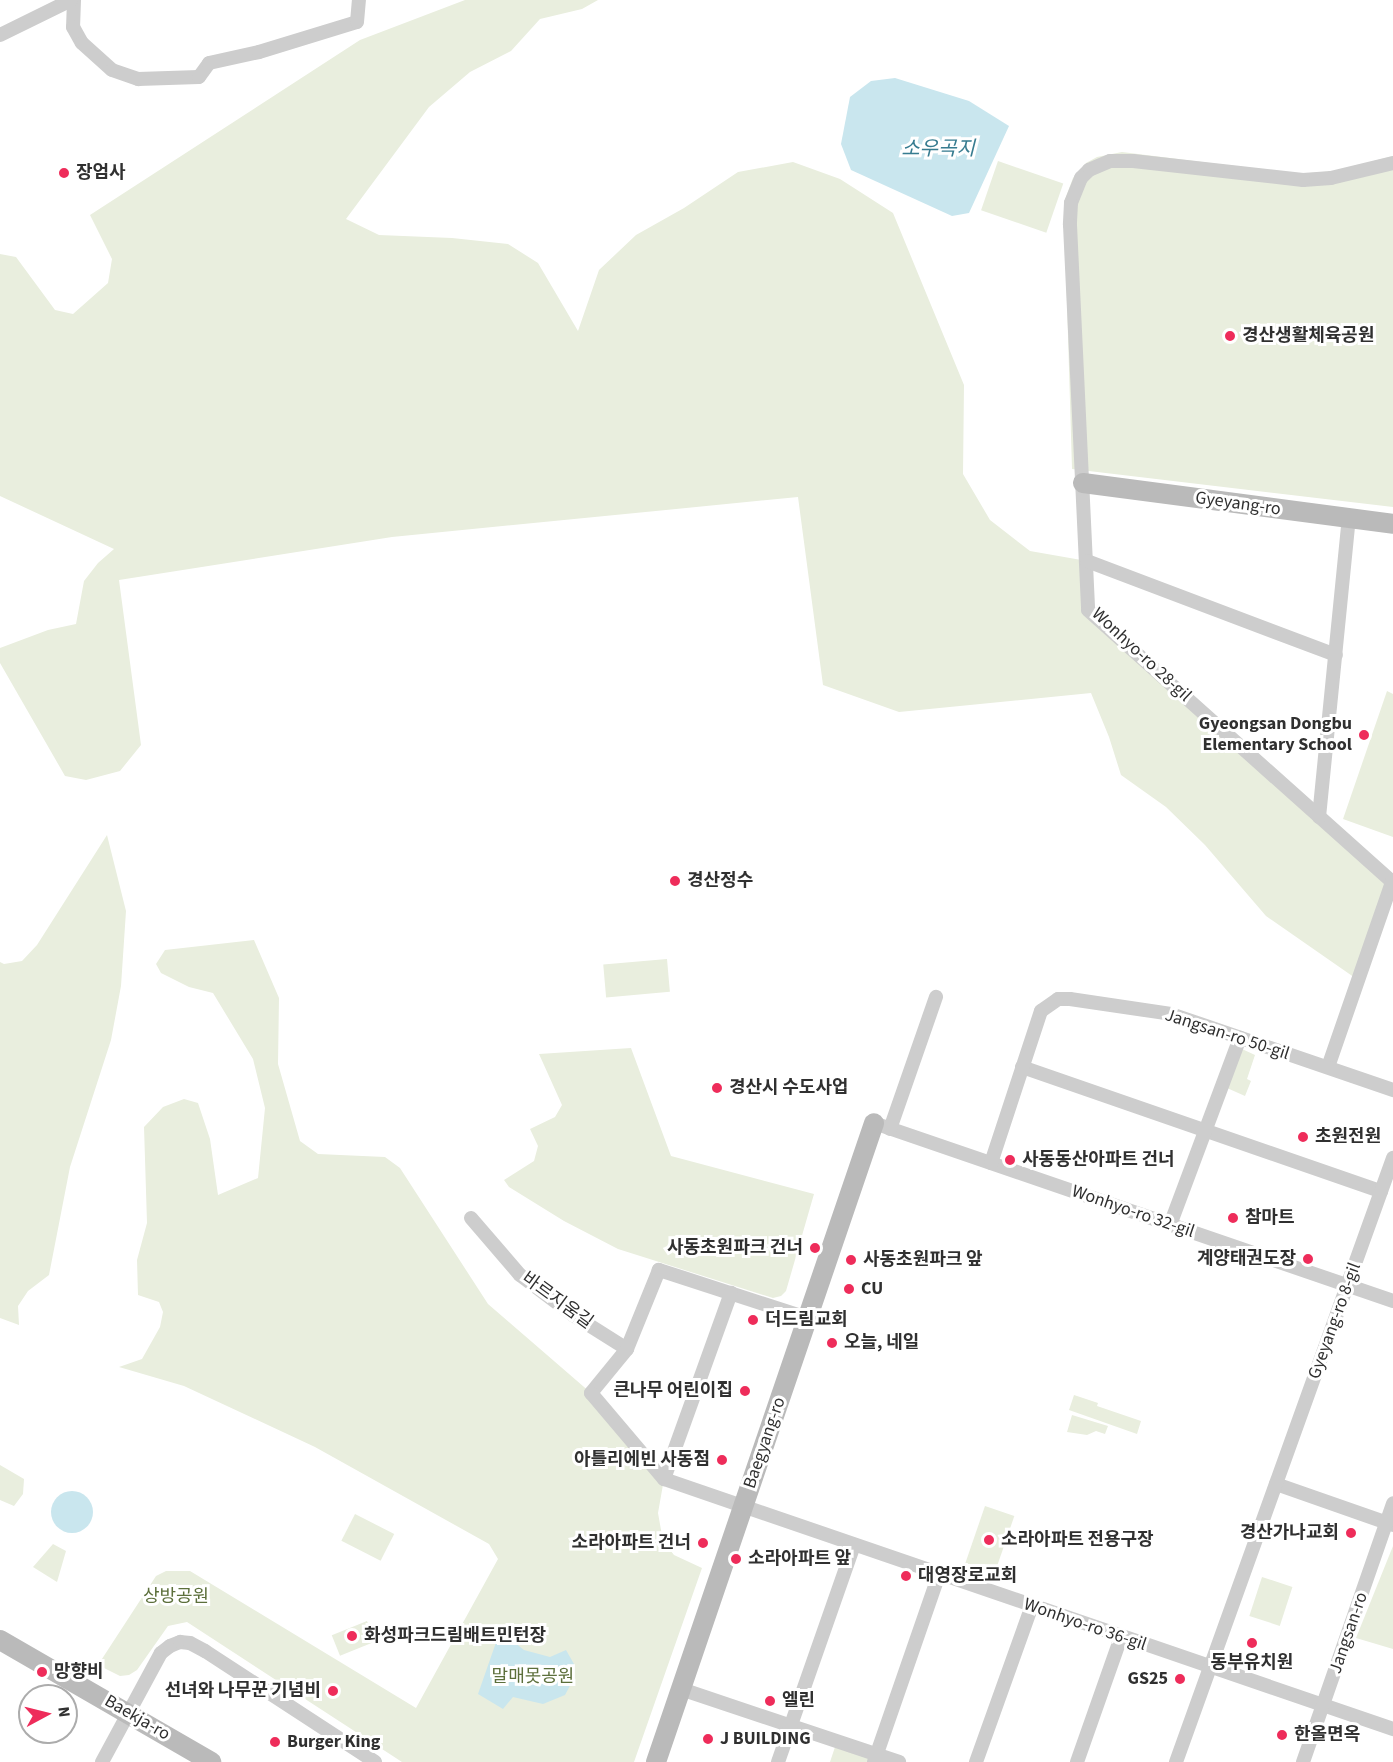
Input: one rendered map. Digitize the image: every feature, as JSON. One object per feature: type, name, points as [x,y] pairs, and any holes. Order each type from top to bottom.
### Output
[{"type":"street","points":[[0,35],[72,0],[73,27],[82,43],[112,70],[138,79],[199,77],[208,63],[260,52],[357,22],[359,0]]},
{"type":"street","name":"Wonhyo-ro 28-gil","points":[[1392,883],[1088,610],[1070,225],[1071,203],[1081,178],[1100,164],[1122,160],[1303,180],[1331,178],[1393,163]]},
{"type":"street","name":"Gyeyang-ro","points":[[1083,483],[1393,524]]},
{"type":"street","points":[[1319,816],[1349,519]]},
{"type":"street","points":[[1087,561],[1335,655]]},
{"type":"street","points":[[1328,1067],[1392,883]]},
{"type":"street","name":"Baegyang-ro","points":[[656,1762],[807,1318],[882,1126],[936,997]]},
{"type":"street","name":"Jangsan-ro 50-gil","points":[[991,1163],[1041,1011],[1058,999],[1172,1014],[1393,1090]]},
{"type":"street","points":[[1170,1225],[1240,1038]]},
{"type":"street","points":[[1022,1067],[1381,1191]]},
{"type":"street","name":"Wonhyo-ro 32-gil","points":[[882,1126],[1393,1301]]},
{"type":"street","name":"Gyeyang-ro 8-gil","points":[[1176,1762],[1393,1158]]},
{"type":"street","name":"바르지움길","points":[[471,1218],[520,1275],[573,1315],[627,1349]]},
{"type":"street","points":[[731,1293],[664,1479],[591,1393],[627,1349],[659,1270],[731,1293],[807,1318]]},
{"type":"street","name":"Wonhyo-ro 36-gil","points":[[664,1479],[1393,1729]]},
{"type":"street","points":[[1276,1484],[1390,1524]]},
{"type":"street","name":"Jangsan-ro","points":[[1303,1762],[1390,1524],[1393,1503]]},
{"type":"street","points":[[778,1762],[854,1545]]},
{"type":"street","points":[[875,1758],[939,1574]]},
{"type":"street","points":[[976,1762],[1032,1606]]},
{"type":"street","points":[[1077,1762],[1121,1637]]},
{"type":"street","name":"Baekja-ro","points":[[0,1640],[211,1762]]},
{"type":"street","points":[[102,1762],[161,1653],[170,1646],[190,1643],[375,1762]]},
{"type":"street","points":[[681,1689],[791,1726],[875,1758],[899,1762]]},
{"type":"green space","points":[[465,0],[598,0],[582,9],[540,19],[511,51],[470,72],[429,107],[346,219],[379,235],[452,238],[508,244],[538,263],[578,331],[599,270],[636,235],[684,208],[738,172],[793,162],[840,179],[893,213],[964,385],[963,474],[990,520],[1030,551],[1087,561],[1088,610],[1392,882],[1358,980],[1266,916],[1205,845],[1166,807],[1121,775],[1091,693],[899,712],[823,685],[798,497],[392,537],[119,580],[141,745],[120,771],[86,780],[65,776],[0,663],[0,648],[48,630],[76,624],[84,581],[98,563],[114,549],[0,496],[0,254],[16,257],[55,310],[73,314],[108,283],[112,259],[90,215],[360,40]]},
{"type":"green space","name":"경산생활체육공원","points":[[1122,152],[1297,174],[1335,171],[1393,156],[1393,507],[1072,469],[1064,202],[1073,178],[1086,163],[1097,157]]},
{"type":"green space","points":[[998,161],[1063,183],[1046,233],[981,210]]},
{"type":"green space","points":[[1387,691],[1393,694],[1393,837],[1343,819]]},
{"type":"green space","points":[[107,835],[126,911],[121,986],[111,1040],[70,1167],[49,1275],[28,1291],[18,1306],[19,1325],[0,1318],[0,962],[4,964],[22,961],[37,945]]},
{"type":"green space","points":[[254,940],[279,998],[278,1064],[300,1141],[318,1154],[385,1157],[400,1168],[488,1304],[591,1393],[664,1479],[658,1513],[663,1541],[674,1555],[702,1568],[634,1762],[402,1762],[187,1622],[168,1626],[137,1670],[129,1675],[120,1676],[98,1665],[156,1576],[166,1571],[190,1571],[416,1708],[498,1559],[489,1544],[315,1447],[184,1386],[119,1367],[142,1359],[160,1327],[163,1312],[159,1302],[138,1295],[137,1260],[147,1223],[144,1127],[163,1107],[184,1099],[198,1103],[210,1139],[218,1195],[258,1178],[265,1108],[253,1059],[213,993],[189,987],[161,973],[156,964],[165,950]]},
{"type":"green space","points":[[667,959],[670,992],[606,997],[603,965]]},
{"type":"green space","points":[[631,1048],[671,1156],[814,1194],[786,1291],[781,1296],[773,1298],[618,1249],[564,1221],[509,1187],[504,1180],[534,1161],[538,1146],[530,1129],[555,1117],[562,1105],[539,1054]]},
{"type":"green space","points":[[1242,1049],[1255,1055],[1247,1079],[1251,1081],[1245,1096],[1227,1088]]},
{"type":"green space","points":[[1074,1395],[1098,1403],[1097,1406],[1141,1421],[1137,1434],[1069,1410]]},
{"type":"green space","points":[[1072,1415],[1108,1426],[1105,1434],[1096,1431],[1087,1435],[1067,1432]]},
{"type":"green space","points":[[0,1465],[24,1479],[23,1494],[14,1506],[0,1500]]},
{"type":"green space","name":"소라아파트 전용구장","points":[[985,1506],[1014,1516],[994,1574],[965,1564]]},
{"type":"green space","points":[[355,1514],[394,1534],[381,1561],[341,1541]]},
{"type":"green space","points":[[53,1544],[66,1551],[57,1582],[33,1567]]},
{"type":"green space","points":[[1393,1546],[1393,1649],[1356,1638]]},
{"type":"green space","points":[[1262,1577],[1292,1587],[1280,1626],[1249,1616]]},
{"type":"green space","name":"화성파크드림배트민턴장","points":[[367,1621],[375,1641],[340,1656],[332,1635]]},
{"type":"green space","points":[[836,1744],[873,1756],[871,1762],[830,1762]]},
{"type":"water","name":"소우곡지","points":[[895,78],[969,101],[1009,126],[969,213],[952,216],[851,170],[841,144],[850,97],[871,81]]},
{"type":"water","points":[[72,1491],[80,1492],[87,1497],[92,1504],[92,1520],[87,1527],[80,1532],[72,1533],[64,1532],[57,1527],[52,1520],[51,1512],[52,1504],[57,1497],[64,1492]]},
{"type":"water","points":[[500,1631],[524,1650],[550,1657],[566,1650],[574,1664],[572,1682],[565,1695],[543,1704],[513,1697],[503,1709],[478,1694]]},
{"type":"place","name":"장엄사","points":[[64,173]]},
{"type":"place","name":"경산생활체육공원","points":[[1230,336]]},
{"type":"place","name":"Gyeongsan Dongbu Elementary School","points":[[1364,735]]},
{"type":"place","name":"경산정수","points":[[675,881]]},
{"type":"place","name":"경산시 수도사업","points":[[717,1088]]},
{"type":"place","name":"초원전원","points":[[1303,1137]]},
{"type":"place","name":"사동동산아파트 건너","points":[[1010,1160]]},
{"type":"place","name":"참마트","points":[[1233,1218]]},
{"type":"place","name":"사동초원파크 건너","points":[[815,1248]]},
{"type":"place","name":"계양태권도장","points":[[1308,1259]]},
{"type":"place","name":"사동초원파크 앞","points":[[851,1260]]},
{"type":"place","name":"CU","points":[[849,1289]]},
{"type":"place","name":"더드림교회","points":[[753,1320]]},
{"type":"place","name":"오늘, 네일","points":[[832,1343]]},
{"type":"place","name":"큰나무 어린이집","points":[[745,1391]]},
{"type":"place","name":"아틀리에빈 사동점","points":[[722,1460]]},
{"type":"place","name":"경산가나교회","points":[[1351,1533]]},
{"type":"place","name":"소라아파트 전용구장","points":[[989,1540]]},
{"type":"place","name":"소라아파트 건너","points":[[703,1543]]},
{"type":"place","name":"소라아파트 앞","points":[[736,1559]]},
{"type":"place","name":"대영장로교회","points":[[906,1576]]},
{"type":"place","name":"화성파크드림배트민턴장","points":[[352,1636]]},
{"type":"place","name":"동부유치원","points":[[1252,1643]]},
{"type":"place","name":"망향비","points":[[42,1672]]},
{"type":"place","name":"GS25","points":[[1180,1679]]},
{"type":"place","name":"선녀와 나무꾼 기념비","points":[[333,1691]]},
{"type":"place","name":"엘린","points":[[770,1701]]},
{"type":"place","name":"한올면옥","points":[[1282,1735]]},
{"type":"place","name":"J BUILDING","points":[[708,1739]]},
{"type":"place","name":"Burger King","points":[[275,1742]]},
{"type":"park label","name":"상방공원","points":[[176,1597]]},
{"type":"park label","name":"말매못공원","points":[[533,1677]]}]
